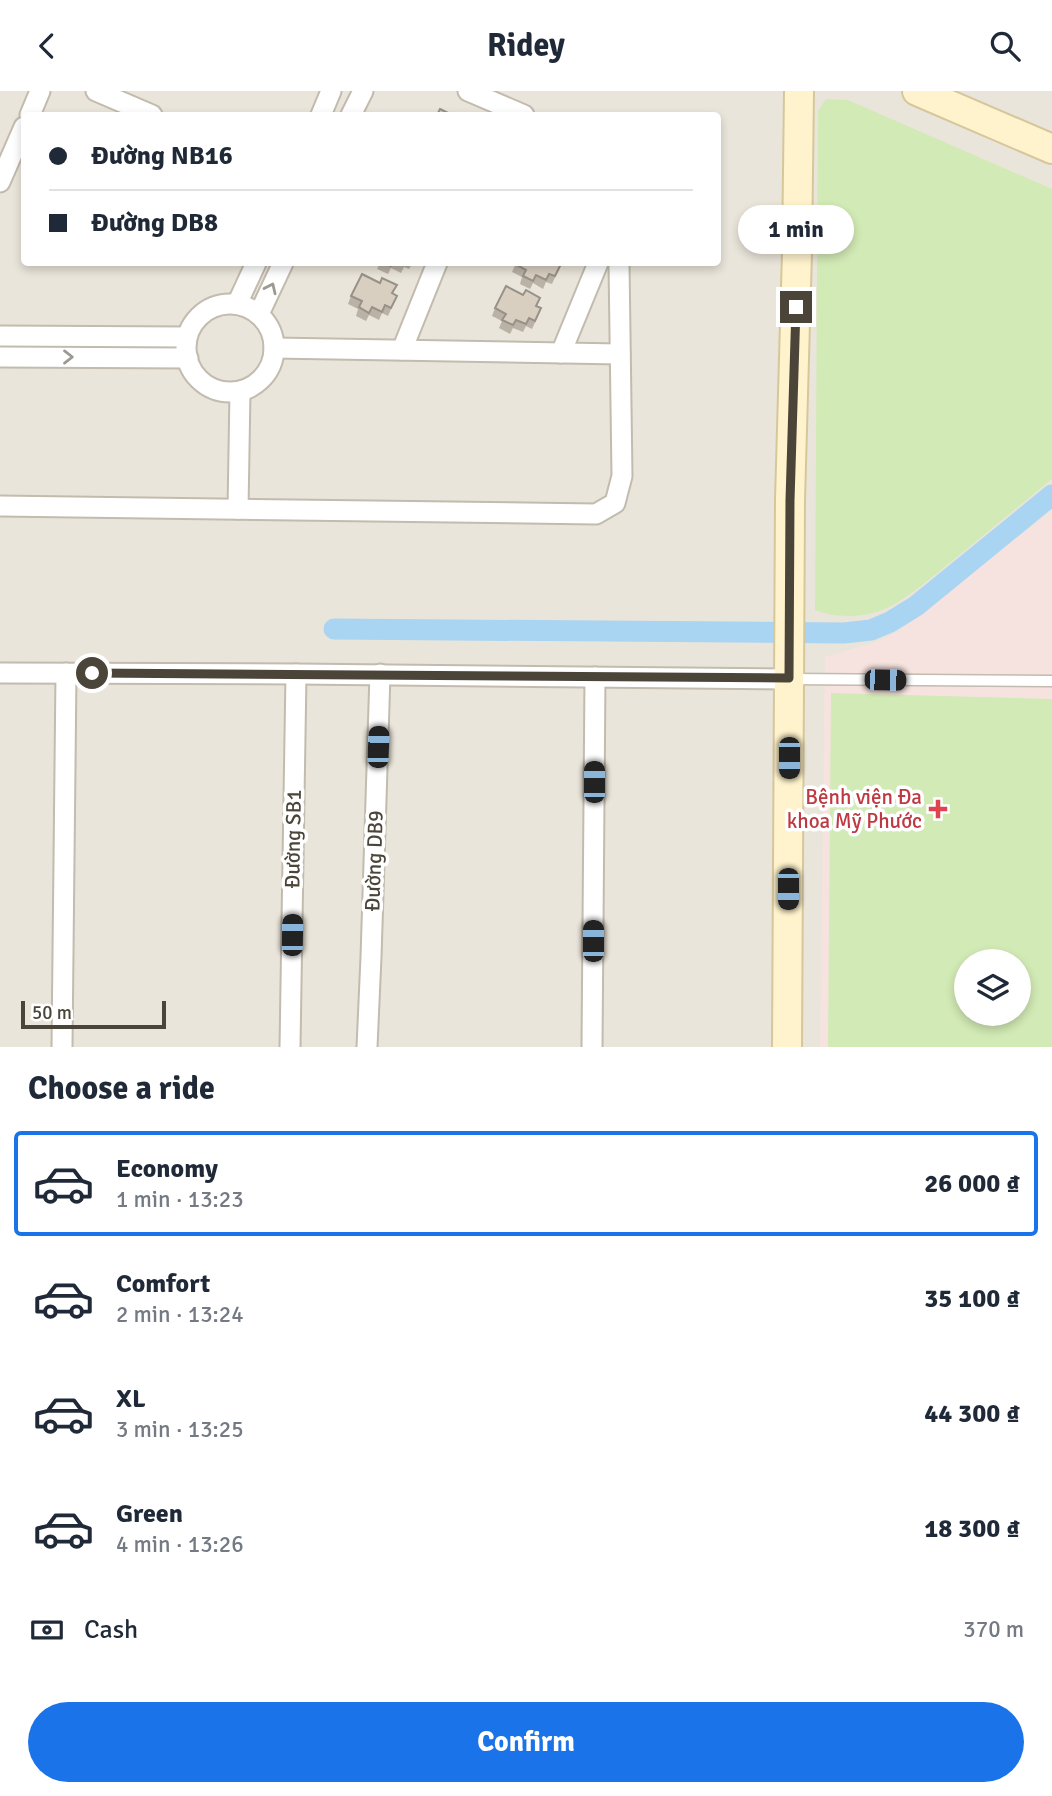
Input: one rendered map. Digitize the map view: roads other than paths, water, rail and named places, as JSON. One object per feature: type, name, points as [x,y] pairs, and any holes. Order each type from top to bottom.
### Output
[{"type":"street","points":[[31,112],[40,91]]},
{"type":"street","points":[[96,91],[145,112]]},
{"type":"street","points":[[322,112],[331,91]]},
{"type":"street","points":[[352,112],[363,91]]},
{"type":"street","points":[[468,91],[498,110]]},
{"type":"street","points":[[787,1047],[790,500],[799,91]]},
{"type":"street","points":[[917,91],[1052,149]]},
{"type":"street","points":[[0,182],[21,134]]},
{"type":"street","points":[[237,304],[255,266]]},
{"type":"street","points":[[259,314],[282,266]]},
{"type":"street","points":[[402,350],[436,266]]},
{"type":"street","points":[[561,353],[597,266]]},
{"type":"street","points":[[0,506],[596,514],[615,503],[622,476],[619,266]]},
{"type":"street","points":[[237,304],[259,314],[269,325],[275,339],[272,362],[260,381],[247,389],[219,391],[196,376],[189,364],[187,337],[202,313],[215,306],[237,304]]},
{"type":"street","points":[[0,336],[187,337]]},
{"type":"street","points":[[274,348],[620,354]]},
{"type":"street","points":[[0,357],[188,358]]},
{"type":"street","points":[[238,509],[240,391]]},
{"type":"street","points":[[0,673],[789,678]]},
{"type":"street","points":[[62,1047],[66,673]]},
{"type":"street","name":"Đường SB1","points":[[290,1047],[296,674]]},
{"type":"street","name":"Đường DB9","points":[[367,1047],[380,674]]},
{"type":"street","points":[[592,1047],[595,677]]},
{"type":"lane","points":[[789,678],[1052,681]]},
{"type":"waterway","points":[[334,629],[844,633],[871,630],[916,606],[1052,495]]},
{"type":"place","name":"Bệnh viện Đa khoa Mỹ Phước","points":[[938,809]]}]
